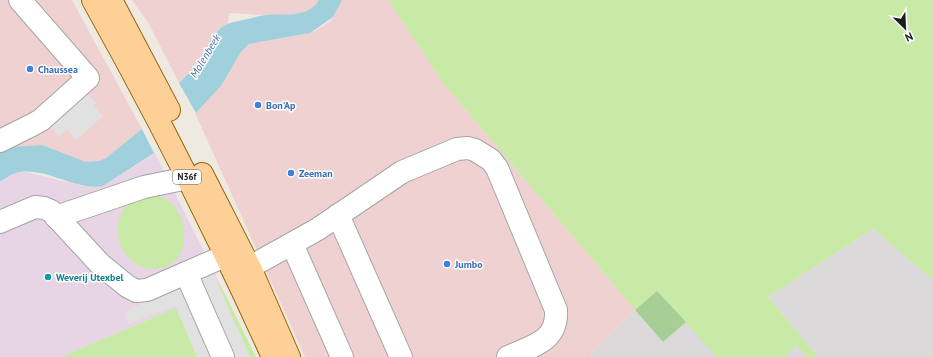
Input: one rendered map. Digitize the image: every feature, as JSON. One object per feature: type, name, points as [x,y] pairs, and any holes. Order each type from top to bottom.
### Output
[{"type":"main road","name":"N36f","points":[[93,0],[188,178],[273,357]]},
{"type":"main road","name":"N36f","points":[[111,0],[141,54],[250,267],[290,357]]},
{"type":"lane","points":[[0,141],[32,126],[41,120],[88,78],[20,0]]},
{"type":"lane","points":[[250,267],[318,229],[402,172],[457,149],[468,148],[475,150],[491,160],[497,168],[556,310],[556,321],[554,329],[550,335],[533,346],[508,357]]},
{"type":"lane","points":[[56,217],[144,187],[188,178]]},
{"type":"lane","points":[[0,222],[35,207],[48,210],[100,264],[127,286],[136,291],[147,290],[226,256]]},
{"type":"lane","points":[[338,216],[401,357]]},
{"type":"lane","points":[[292,244],[342,357]]},
{"type":"lane","points":[[186,273],[223,357]]},
{"type":"shaded area","points":[[0,0],[72,0],[142,129],[106,158],[99,161],[86,162],[0,152]]},
{"type":"shaded area","points":[[132,0],[319,0],[310,10],[298,14],[273,16],[229,13],[228,24],[219,29],[196,64],[179,83],[149,24]]},
{"type":"shaded area","points":[[341,0],[388,0],[443,83],[635,310],[588,357],[305,357],[195,113],[221,86],[241,52],[249,44],[315,31],[331,21]]},
{"type":"shaded area","points":[[86,92],[96,103],[94,105],[103,116],[76,140],[67,130],[59,137],[49,125]]},
{"type":"shaded area","points":[[155,153],[221,286],[171,310],[61,357],[0,357],[0,182],[16,173],[26,172],[83,186],[103,186]]},
{"type":"shaded area","points":[[873,229],[933,280],[933,357],[818,357],[768,297]]},
{"type":"shaded area","points":[[212,270],[250,357],[197,357],[175,306],[129,324],[124,315],[128,310]]},
{"type":"shaded area","points":[[635,310],[663,342],[686,322],[717,357],[588,357]]},
{"type":"shaded area","points":[[796,345],[807,357],[785,357]]},
{"type":"green space","points":[[388,0],[933,0],[933,280],[873,229],[768,297],[818,357],[807,357],[796,345],[785,357],[717,357],[657,291],[635,310],[443,83]]},
{"type":"green space","points":[[152,195],[166,199],[176,208],[182,220],[184,234],[183,247],[177,258],[167,266],[153,269],[140,266],[129,258],[121,245],[118,229],[121,213],[125,206],[133,200]]},
{"type":"green space","points":[[221,286],[256,357],[61,357],[171,310]]},
{"type":"green space","points":[[657,291],[686,322],[663,342],[635,310]]},
{"type":"water","name":"Molenbeek","points":[[319,0],[342,0],[333,17],[310,33],[249,44],[241,52],[221,86],[196,113],[179,83],[200,60],[210,41],[219,30],[230,23],[266,15],[302,13],[309,10]]},
{"type":"water","points":[[142,129],[154,153],[103,186],[92,187],[81,185],[37,172],[27,171],[16,173],[0,182],[0,152],[11,147],[42,145],[86,162],[99,161],[106,158]]},
{"type":"place","name":"Chaussea","points":[[30,69]]},
{"type":"place","name":"Bon'Ap","points":[[258,105]]},
{"type":"place","name":"Zeeman","points":[[291,173]]},
{"type":"place","name":"Jumbo","points":[[447,264]]},
{"type":"place","name":"Weverij Utexbel","points":[[48,277]]}]
